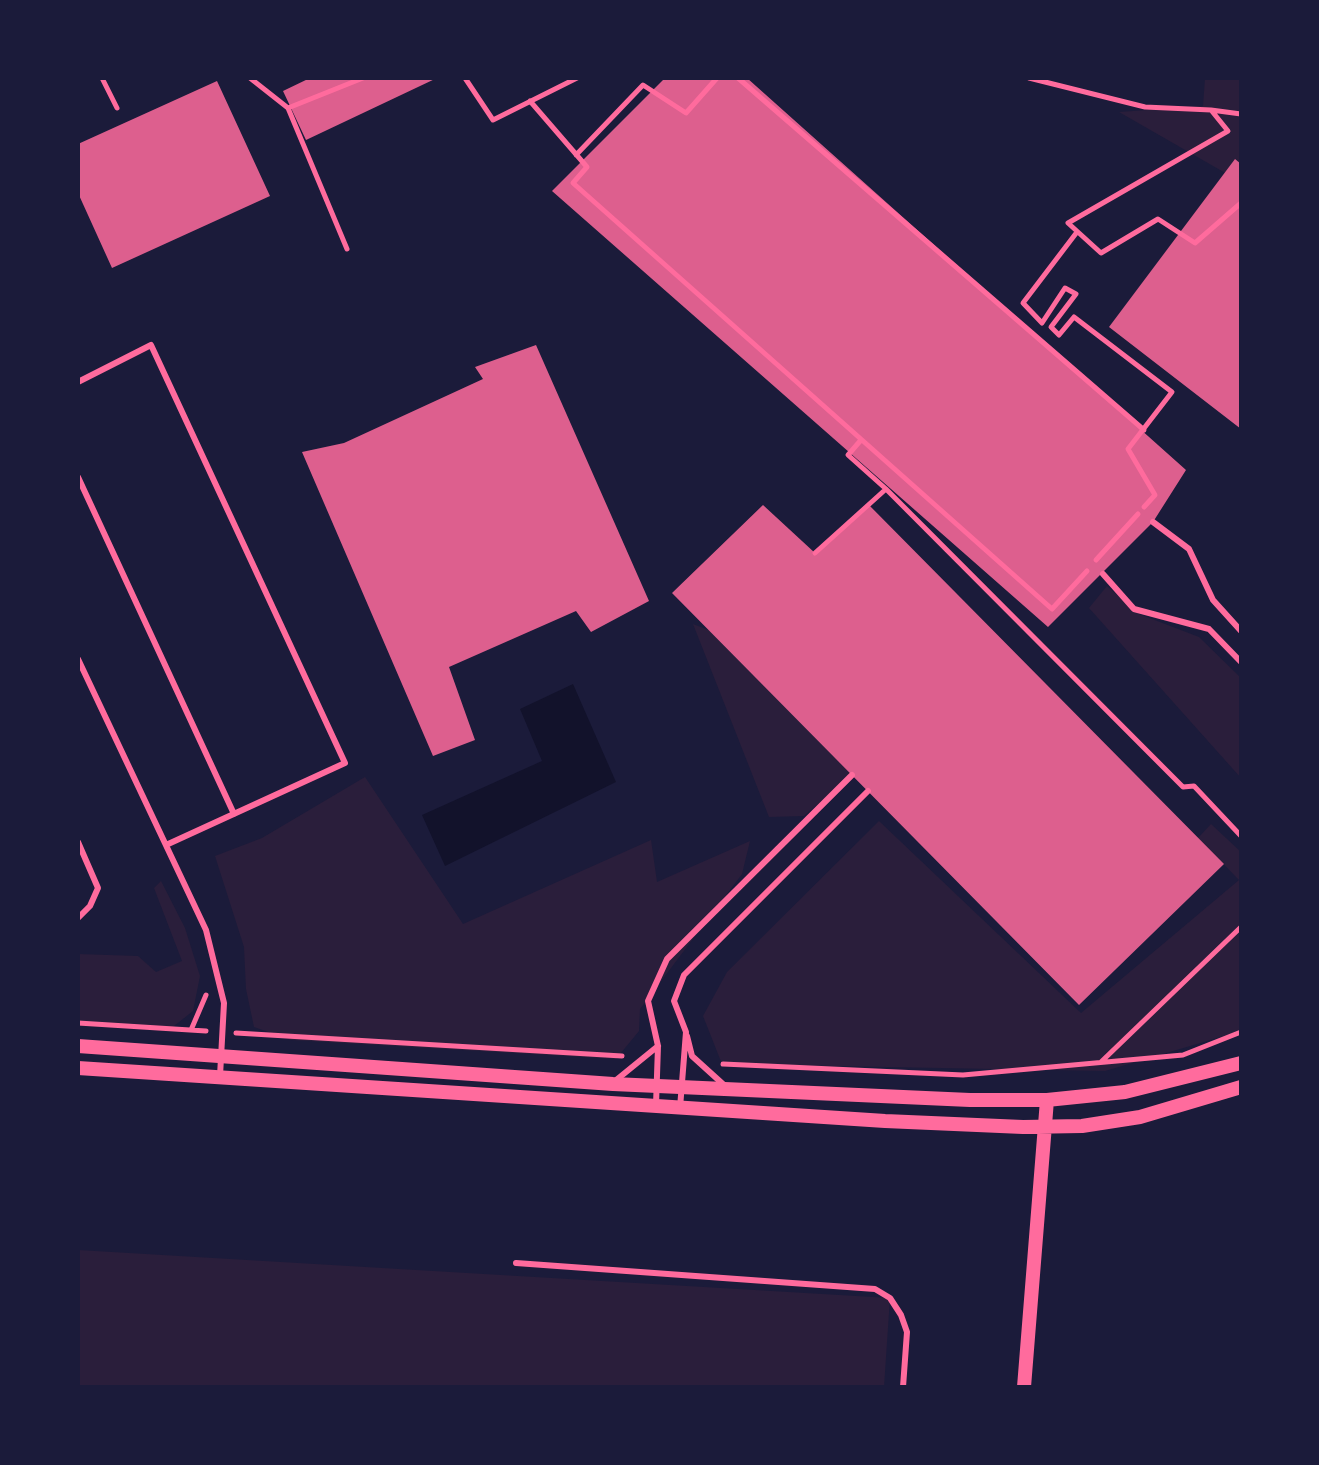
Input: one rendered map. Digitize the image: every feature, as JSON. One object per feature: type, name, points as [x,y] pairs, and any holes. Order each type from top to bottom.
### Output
[{"type":"street","points":[[78,1046],[613,1084],[1047,1100],[1125,1092],[1241,1063]]},
{"type":"street","points":[[78,1068],[933,1124],[1046,1126],[1082,1126],[1140,1117],[1241,1087]]},
{"type":"street","points":[[1024,1387],[1047,1100]]},
{"type":"lane","points":[[78,382],[151,345],[345,763],[166,845]]},
{"type":"lane","points":[[78,477],[234,814]]},
{"type":"lane","points":[[1153,522],[1189,549],[1213,600],[1241,631]]},
{"type":"lane","points":[[1103,574],[1134,609],[1209,629],[1241,662]]},
{"type":"lane","points":[[78,659],[206,930],[224,1003],[219,1077]]},
{"type":"lane","points":[[656,1105],[658,1046],[648,1001],[667,959],[852,775]]},
{"type":"lane","points":[[747,1091],[719,1084],[692,1056],[674,1001],[684,975],[868,791]]},
{"type":"lane","points":[[78,842],[98,888],[90,906],[78,918]]},
{"type":"lane","points":[[680,1108],[686,1032]]},
{"type":"lane","points":[[613,1084],[619,1075],[658,1046]]},
{"type":"lane","points":[[516,1263],[875,1289],[890,1298],[907,1332],[903,1387]]},
{"type":"path","points":[[102,78],[117,108]]},
{"type":"path","points":[[250,78],[288,108],[347,249]]},
{"type":"path","points":[[288,108],[363,78]]},
{"type":"path","points":[[465,78],[493,120],[577,78]]},
{"type":"path","points":[[576,155],[643,85],[686,113],[717,78]]},
{"type":"path","points":[[738,78],[1144,430]]},
{"type":"path","points":[[1029,78],[1145,107],[1241,114]]},
{"type":"path","points":[[530,101],[587,167],[573,183],[1052,609],[1155,495],[1128,449],[1172,392],[1074,317],[1059,335],[1051,327],[1076,294],[1065,288],[1042,323],[1023,303],[1077,232]]},
{"type":"path","points":[[1211,110],[1228,131],[1068,223],[1101,253],[1158,219],[1195,243],[1241,203]]},
{"type":"path","points":[[861,440],[848,455],[886,489],[1183,787],[1194,786],[1241,836]]},
{"type":"path","points":[[815,553],[886,489]]},
{"type":"path","points":[[1101,1062],[1241,927]]},
{"type":"shaded area","points":[[1205,78],[1241,78],[1241,182],[1119,112],[1203,106]]},
{"type":"shaded area","points":[[1107,586],[1139,614],[1199,637],[1241,678],[1241,778],[1089,608]]},
{"type":"shaded area","points":[[693,624],[711,631],[852,775],[804,816],[769,817]]},
{"type":"shaded area","points":[[573,684],[616,782],[445,866],[422,815],[542,761],[520,709]]},
{"type":"shaded area","points":[[365,777],[463,924],[651,840],[657,882],[750,841],[742,874],[640,1009],[639,1031],[616,1059],[291,1040],[254,1027],[246,989],[244,947],[215,856],[262,838]]},
{"type":"shaded area","points":[[879,821],[1081,1013],[1239,880],[1198,838],[1211,824],[1241,852],[1241,1031],[1105,1071],[722,1064],[703,1016],[727,972]]},
{"type":"shaded area","points":[[161,881],[185,928],[200,976],[193,1011],[169,1030],[78,1026],[78,954],[138,956],[156,972],[182,961],[154,888]]},
{"type":"shaded area","points":[[78,1250],[890,1298],[884,1387],[78,1387]]},
{"type":"building","points":[[310,78],[437,78],[306,140],[283,91]]},
{"type":"building","points":[[665,78],[747,78],[1186,470],[1153,522],[1048,627],[552,191]]},
{"type":"building","points":[[217,81],[270,196],[112,268],[78,193],[78,144]]},
{"type":"building","points":[[1235,159],[1241,164],[1241,429],[1109,327]]},
{"type":"building","points":[[536,345],[649,601],[591,632],[576,611],[449,667],[475,740],[433,756],[302,452],[344,443],[483,379],[475,367]]},
{"type":"building","points":[[868,504],[1224,864],[1079,1005],[672,593],[763,505],[815,553]]}]
